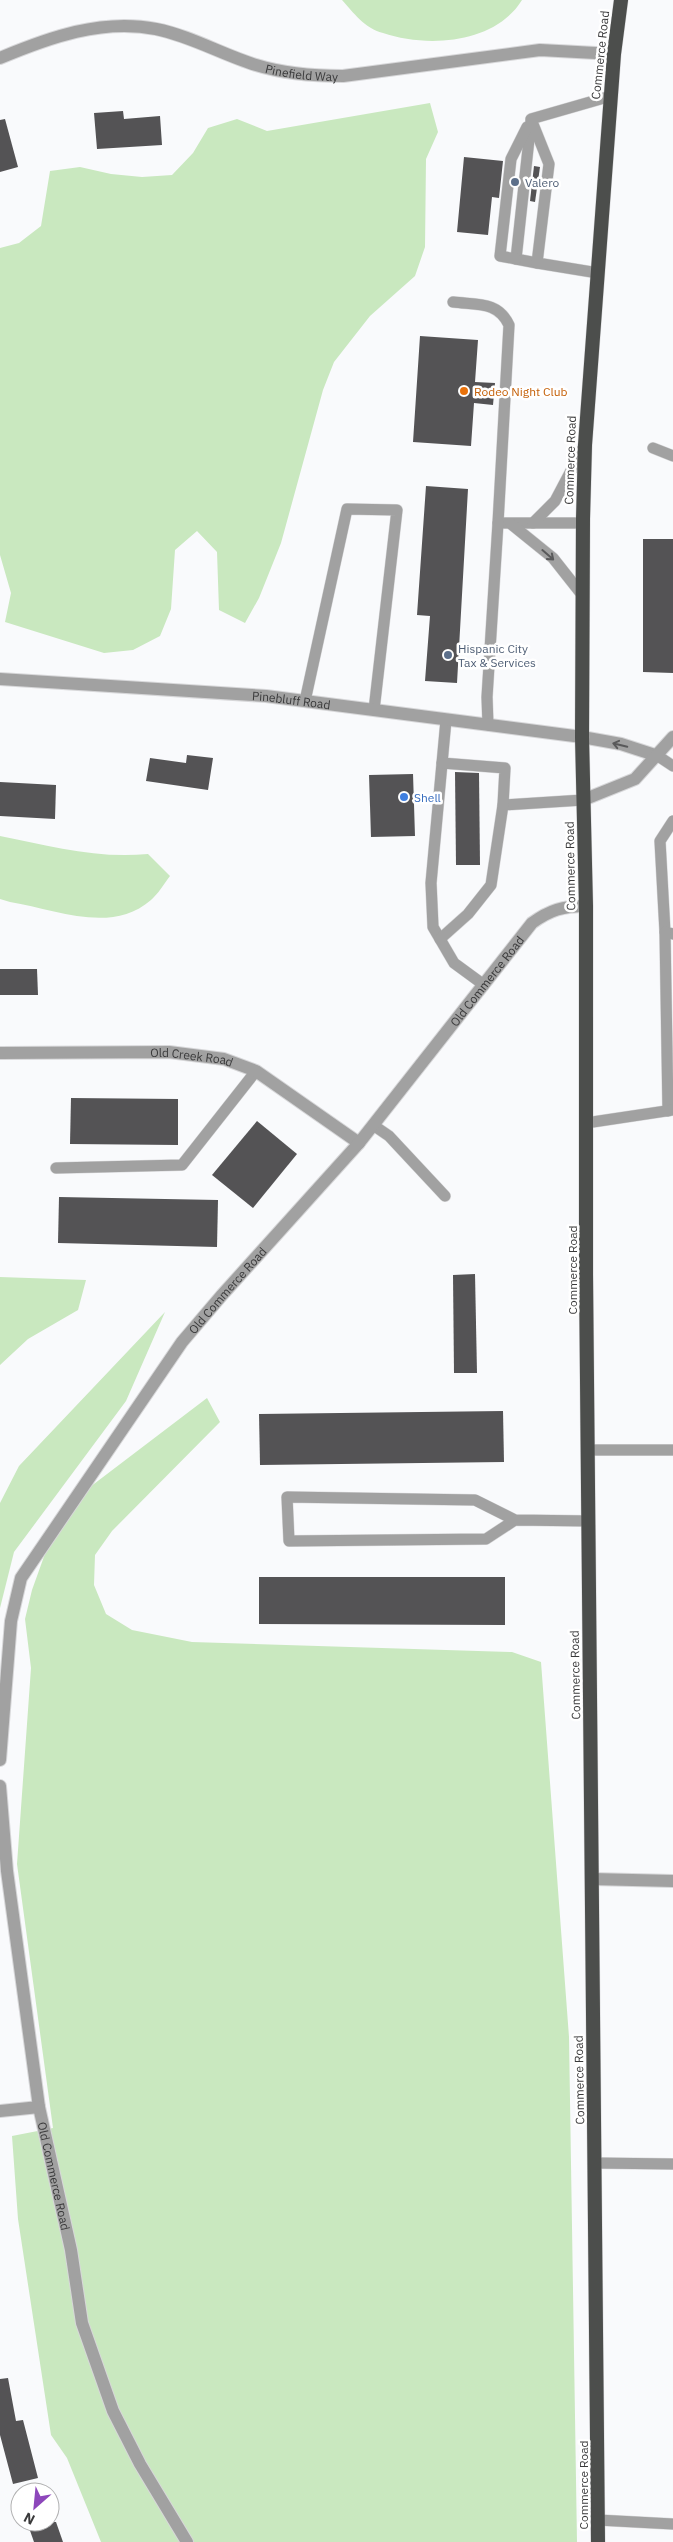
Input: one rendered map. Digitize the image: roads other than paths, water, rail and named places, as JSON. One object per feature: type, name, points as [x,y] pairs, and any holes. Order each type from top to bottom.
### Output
[{"type":"highway","name":"Commerce Road","points":[[598,2542],[588,1450],[586,906],[582,737],[583,523],[585,445],[614,54],[621,0]]},
{"type":"street","name":"Pinefield Way","points":[[0,58],[43,40],[80,31],[134,27],[174,34],[276,71],[321,76],[343,76],[540,50],[614,54]]},
{"type":"street","name":"Pinebluff Road","points":[[0,678],[220,692],[305,701],[582,737],[622,744],[658,756]]},
{"type":"street","points":[[583,800],[635,779],[658,756],[673,737]]},
{"type":"street","name":"Old Commerce Road","points":[[0,1760],[11,1621],[21,1578],[182,1342],[359,1143],[532,923],[548,911],[564,906],[586,906]]},
{"type":"street","name":"Old Creek Road","points":[[0,1053],[169,1052],[224,1059],[256,1071],[359,1143]]},
{"type":"street","name":"Old Commerce Road","points":[[0,1786],[7,1871],[39,2107],[71,2250],[82,2323],[113,2411],[140,2464],[186,2542]]},
{"type":"street","points":[[592,1879],[673,1881]]},
{"type":"street","points":[[0,2111],[39,2107]]},
{"type":"lane","points":[[598,273],[500,256],[511,159],[531,119],[611,96]]},
{"type":"lane","points":[[516,260],[531,119]]},
{"type":"lane","points":[[531,119],[549,164],[537,263]]},
{"type":"lane","points":[[453,302],[494,307],[504,314],[509,325],[487,696],[488,725]]},
{"type":"lane","points":[[533,523],[555,501],[585,445]]},
{"type":"lane","points":[[653,448],[673,456]]},
{"type":"lane","points":[[305,701],[347,509],[398,510],[374,710]]},
{"type":"lane","points":[[498,523],[583,523]]},
{"type":"lane","points":[[511,524],[553,558],[583,596]]},
{"type":"lane","points":[[446,720],[431,883],[433,927],[454,963],[484,985]]},
{"type":"lane","points":[[658,756],[673,766]]},
{"type":"lane","points":[[440,939],[468,914],[491,885],[503,805],[505,768],[442,764]]},
{"type":"lane","points":[[503,805],[583,800]]},
{"type":"lane","points":[[586,1123],[670,1110],[669,933],[660,841],[673,821]]},
{"type":"lane","points":[[56,1168],[182,1165],[256,1071]]},
{"type":"lane","points":[[374,1125],[389,1136],[445,1196]]},
{"type":"lane","points":[[588,1450],[673,1450]]},
{"type":"lane","points":[[515,1520],[486,1539],[289,1541],[288,1497],[475,1500],[515,1520],[589,1521]]},
{"type":"lane","points":[[595,2163],[673,2164]]},
{"type":"lane","points":[[598,2520],[673,2524]]},
{"type":"place","name":"Valero","points":[[515,182]]},
{"type":"place","name":"Rodeo Night Club","points":[[464,391]]},
{"type":"place","name":"Hispanic City Tax & Services","points":[[448,655]]},
{"type":"place","name":"Shell","points":[[404,797]]}]
